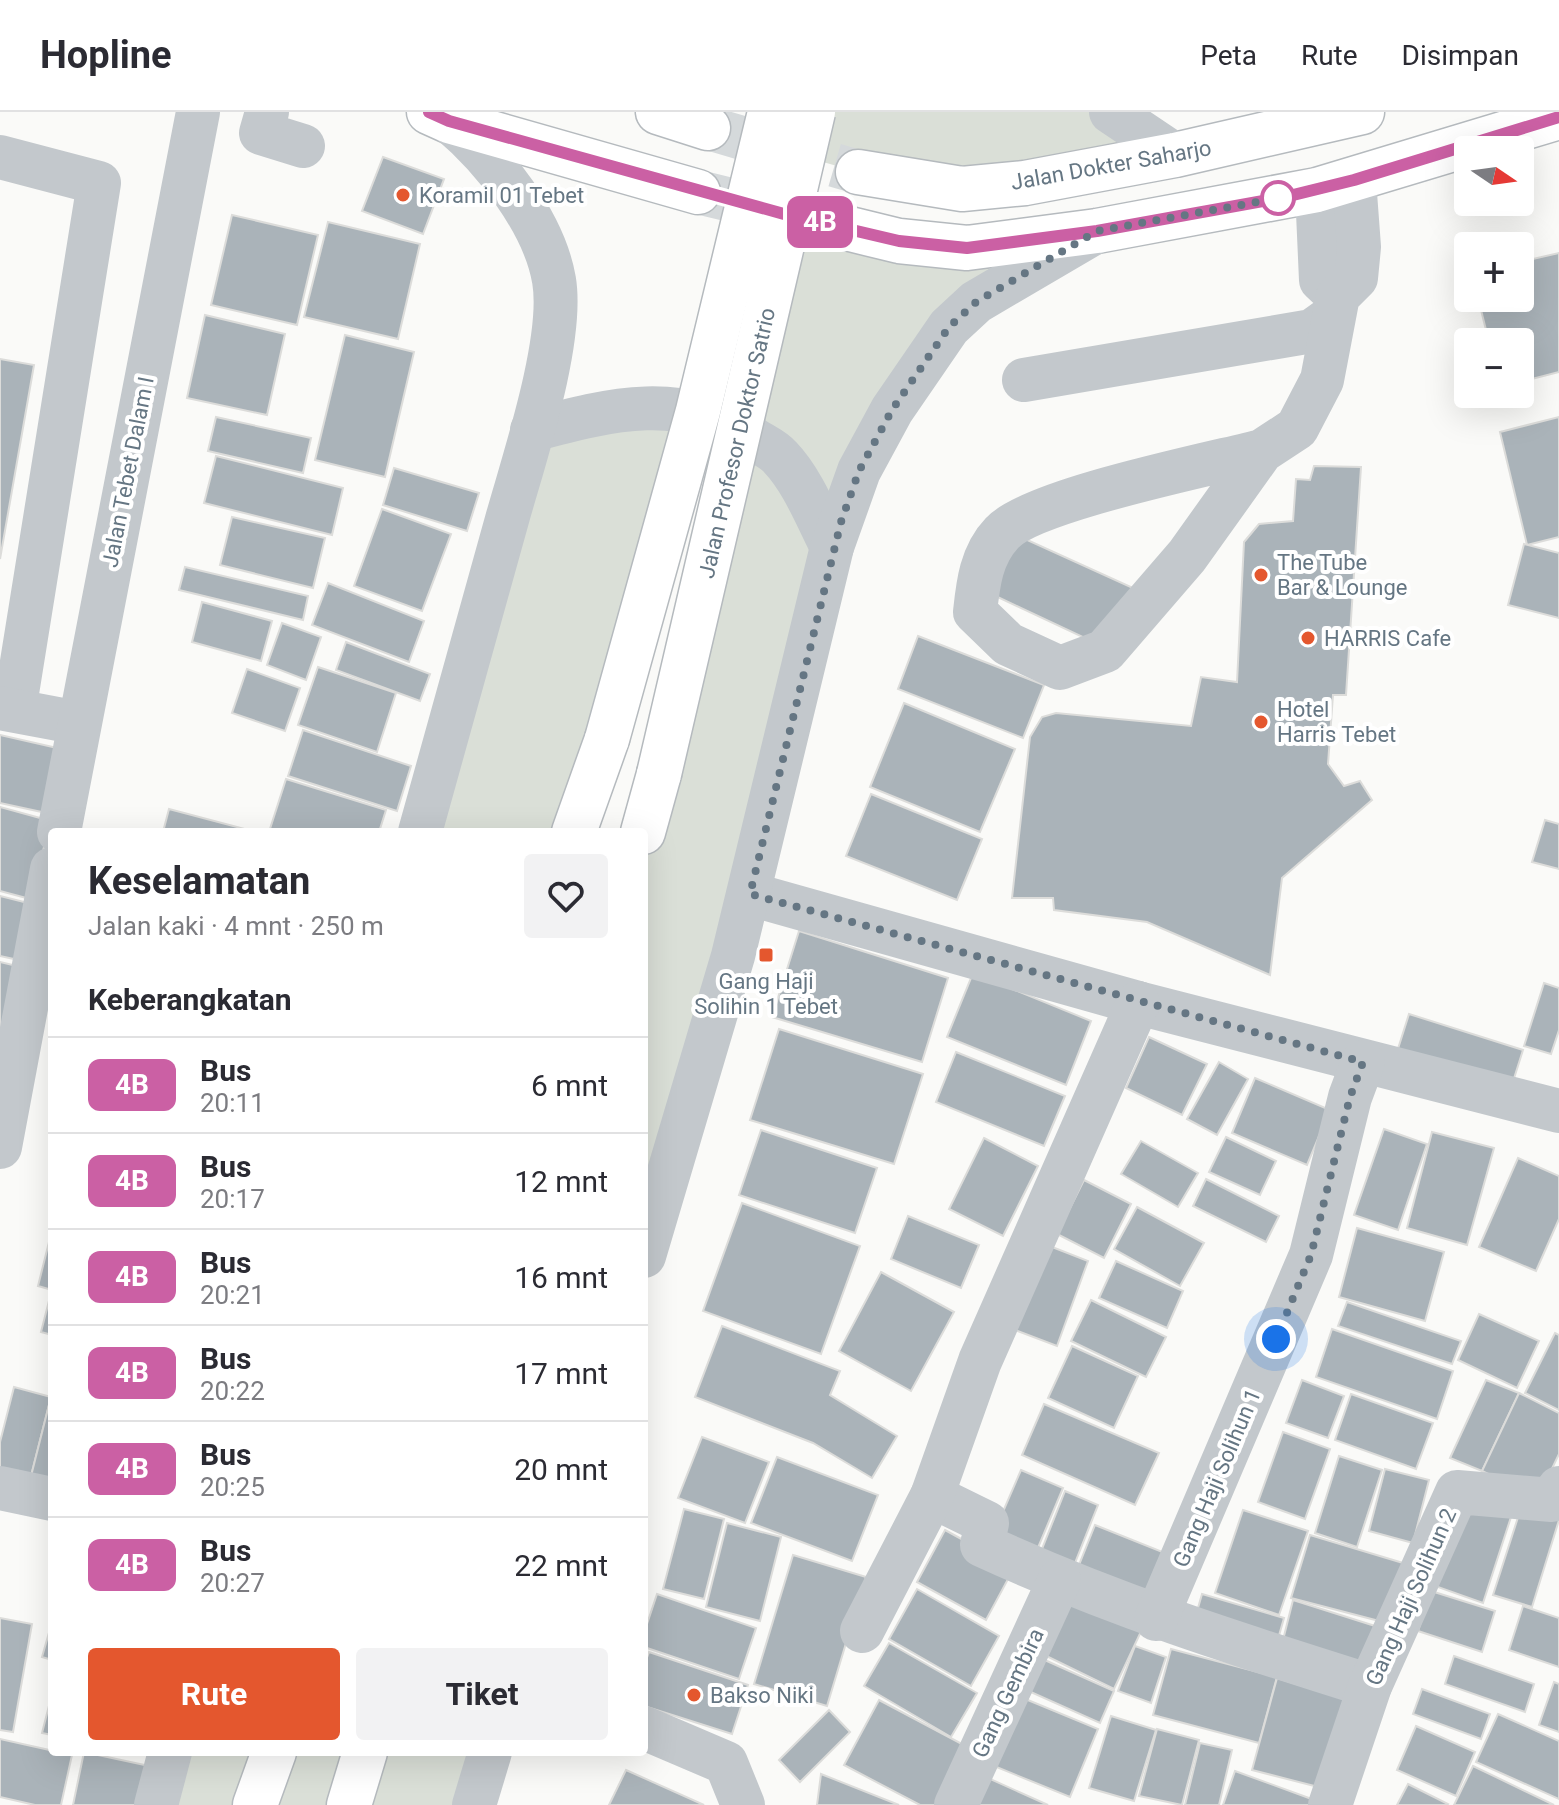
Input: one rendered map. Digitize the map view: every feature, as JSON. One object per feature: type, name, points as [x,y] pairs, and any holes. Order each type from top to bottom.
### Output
[{"type":"main road","points":[[658,112],[708,128]]},
{"type":"main road","name":"Jalan Profesor Doktor Satrio","points":[[575,828],[607,739],[698,411],[770,112]]},
{"type":"main road","name":"Jalan Profesor Doktor Satrio","points":[[644,828],[813,112]]},
{"type":"main road","name":"Jalan Dokter Saharjo","points":[[858,172],[962,189],[1025,183],[1175,155],[1358,113]]},
{"type":"main road","points":[[439,117],[698,192]]},
{"type":"main road","points":[[846,228],[899,241],[967,248],[1097,231],[1335,185],[1559,117]]},
{"type":"main road","points":[[255,1805],[273,1756]]},
{"type":"main road","points":[[349,1805],[364,1756]]},
{"type":"street","name":"Jalan Tebet Dalam I","points":[[60,828],[198,112]]},
{"type":"street","points":[[267,112],[261,133],[303,146]]},
{"type":"street","points":[[421,828],[532,430],[556,316],[554,281],[544,241],[481,148],[439,117]]},
{"type":"street","points":[[1117,117],[1175,155]]},
{"type":"street","points":[[0,157],[99,183],[17,693],[0,689]]},
{"type":"street","points":[[1024,380],[1312,331],[1356,278],[1359,247],[1335,185]]},
{"type":"street","points":[[648,1242],[750,894],[832,547],[859,471],[892,410],[949,327],[976,302],[1097,231]]},
{"type":"street","points":[[1262,451],[1187,556],[1105,651],[1060,668],[1008,644],[975,612],[980,569],[1002,532],[1041,511],[1088,496],[1262,451],[1297,428],[1322,380],[1335,306]]},
{"type":"street","points":[[532,430],[615,411],[660,407],[702,412],[744,432],[780,456],[807,498],[832,547]]},
{"type":"street","points":[[0,708],[79,723]]},
{"type":"street","points":[[0,1147],[48,890]]},
{"type":"street","points":[[750,894],[1138,1003],[1559,1111]]},
{"type":"street","points":[[862,1631],[932,1496],[980,1361],[1138,1003]]},
{"type":"street","name":"Gang Haji Solihun 1","points":[[1156,1619],[1311,1255],[1350,1097],[1363,1062]]},
{"type":"street","points":[[0,1488],[48,1498]]},
{"type":"street","name":"Gang Haji Solihun 2","points":[[1330,1805],[1370,1686],[1457,1492],[1552,1500],[1559,1488]]},
{"type":"street","points":[[932,1496],[987,1523],[982,1545],[1059,1581],[1156,1619],[1370,1686]]},
{"type":"street","name":"Gang Gembira","points":[[956,1805],[1059,1581]]},
{"type":"street","points":[[648,1730],[726,1763],[743,1805]]},
{"type":"street","points":[[156,1805],[169,1756]]},
{"type":"street","points":[[474,1805],[489,1756]]},
{"type":"shaded area","points":[[813,112],[1111,112],[1175,155],[1025,183],[858,172],[802,156]]},
{"type":"shaded area","points":[[793,219],[846,228],[1024,242],[892,410],[648,1240],[648,828],[645,828]]},
{"type":"shaded area","points":[[698,411],[572,828],[421,828],[532,430]]},
{"type":"shaded area","points":[[169,1756],[489,1756],[474,1805],[156,1805]]},
{"type":"building","name":"Koramil 01 Tebet","points":[[383,157],[444,179],[423,234],[362,211]]},
{"type":"building","points":[[232,215],[318,235],[297,325],[211,305]]},
{"type":"building","points":[[328,222],[420,244],[398,339],[304,317]]},
{"type":"building","points":[[1559,253],[1559,372],[1534,378],[1534,328],[1486,328],[1482,312],[1534,312],[1534,259]]},
{"type":"building","points":[[205,315],[285,334],[267,415],[187,398]]},
{"type":"building","points":[[345,335],[414,352],[385,477],[315,460]]},
{"type":"building","points":[[0,359],[34,365],[0,559]]},
{"type":"building","points":[[216,417],[311,438],[303,473],[208,451]]},
{"type":"building","points":[[1559,417],[1559,537],[1527,545],[1500,432]]},
{"type":"building","points":[[216,456],[343,488],[332,535],[204,503]]},
{"type":"building","name":"Hotel Harris Tebet","points":[[1314,466],[1361,467],[1346,695],[1333,695],[1328,764],[1344,786],[1360,781],[1372,800],[1282,878],[1270,975],[1147,922],[1054,910],[1053,898],[1012,898],[1030,737],[1042,717],[1056,713],[1191,726],[1201,677],[1237,682],[1244,542],[1259,524],[1293,521],[1296,479],[1310,480]]},
{"type":"building","points":[[394,468],[479,493],[467,531],[383,505]]},
{"type":"building","points":[[382,509],[451,534],[422,611],[354,586]]},
{"type":"building","points":[[232,517],[325,538],[313,588],[220,565]]},
{"type":"building","points":[[1014,534],[1133,588],[1106,648],[987,592]]},
{"type":"building","points":[[1524,544],[1559,553],[1559,618],[1508,605]]},
{"type":"building","points":[[185,567],[308,596],[303,620],[179,590]]},
{"type":"building","points":[[328,583],[424,621],[409,662],[312,625]]},
{"type":"building","points":[[202,602],[272,621],[261,661],[192,642]]},
{"type":"building","points":[[282,623],[321,637],[306,680],[267,665]]},
{"type":"building","points":[[918,636],[1044,685],[1023,738],[898,689]]},
{"type":"building","points":[[346,642],[430,674],[420,701],[336,670]]},
{"type":"building","points":[[318,667],[396,693],[377,752],[298,725]]},
{"type":"building","points":[[247,669],[300,688],[285,731],[232,713]]},
{"type":"building","points":[[904,703],[1015,749],[980,832],[870,787]]},
{"type":"building","points":[[303,730],[411,766],[397,811],[288,776]]},
{"type":"building","points":[[0,735],[66,750],[51,814],[0,803]]},
{"type":"building","points":[[286,779],[386,810],[380,828],[270,828]]},
{"type":"building","points":[[871,794],[982,839],[957,900],[846,856]]},
{"type":"building","points":[[0,807],[51,821],[30,899],[0,891]]},
{"type":"building","points":[[169,809],[241,828],[164,828]]},
{"type":"building","points":[[1545,820],[1559,824],[1559,869],[1532,862]]},
{"type":"building","points":[[0,896],[36,905],[23,961],[0,956]]},
{"type":"building","points":[[799,931],[948,978],[922,1062],[772,1017]]},
{"type":"building","points":[[0,962],[21,967],[0,1038]]},
{"type":"building","points":[[973,973],[1091,1021],[1066,1085],[947,1037]]},
{"type":"building","points":[[1544,983],[1559,988],[1559,1030],[1551,1054],[1524,1046]]},
{"type":"building","points":[[1409,1014],[1523,1050],[1510,1091],[1396,1055]]},
{"type":"building","points":[[779,1029],[923,1074],[894,1164],[750,1120]]},
{"type":"building","points":[[1149,1037],[1207,1064],[1182,1115],[1126,1088]]},
{"type":"building","points":[[956,1052],[1065,1096],[1044,1146],[936,1102]]},
{"type":"building","points":[[1219,1062],[1248,1079],[1217,1135],[1187,1119]]},
{"type":"building","points":[[1255,1078],[1330,1110],[1307,1165],[1232,1133]]},
{"type":"building","points":[[1384,1129],[1427,1144],[1398,1230],[1354,1215]]},
{"type":"building","points":[[761,1130],[877,1168],[855,1233],[739,1195]]},
{"type":"building","points":[[1432,1132],[1494,1148],[1467,1245],[1407,1228]]},
{"type":"building","points":[[1226,1137],[1276,1161],[1260,1195],[1209,1172]]},
{"type":"building","points":[[984,1138],[1038,1166],[1003,1236],[949,1209]]},
{"type":"building","points":[[1141,1141],[1198,1173],[1178,1207],[1121,1174]]},
{"type":"building","points":[[1518,1158],[1559,1176],[1559,1219],[1536,1271],[1479,1247]]},
{"type":"building","points":[[1206,1179],[1279,1216],[1266,1242],[1193,1206]]},
{"type":"building","points":[[1084,1180],[1131,1204],[1104,1258],[1057,1234]]},
{"type":"building","points":[[742,1203],[860,1246],[821,1354],[703,1311]]},
{"type":"building","points":[[1137,1207],[1204,1243],[1180,1286],[1114,1249]]},
{"type":"building","points":[[908,1216],[979,1245],[961,1288],[891,1259]]},
{"type":"building","points":[[1357,1228],[1444,1252],[1425,1321],[1339,1297]]},
{"type":"building","points":[[1047,1245],[1088,1261],[1057,1346],[1015,1330]]},
{"type":"building","points":[[48,1246],[48,1289],[38,1286]]},
{"type":"building","points":[[1116,1261],[1183,1291],[1167,1328],[1099,1298]]},
{"type":"building","points":[[881,1272],[954,1312],[911,1391],[839,1351]]},
{"type":"building","points":[[1091,1300],[1166,1337],[1146,1377],[1071,1341]]},
{"type":"building","points":[[1347,1302],[1461,1341],[1452,1364],[1338,1326]]},
{"type":"building","points":[[48,1305],[48,1334],[41,1332]]},
{"type":"building","points":[[1479,1314],[1539,1341],[1517,1388],[1458,1360]]},
{"type":"building","points":[[722,1326],[840,1371],[830,1395],[897,1436],[872,1478],[813,1443],[695,1397]]},
{"type":"building","points":[[1332,1329],[1453,1371],[1437,1419],[1316,1377]]},
{"type":"building","points":[[1555,1333],[1559,1335],[1559,1410],[1525,1393]]},
{"type":"building","points":[[1072,1346],[1138,1376],[1114,1428],[1048,1398]]},
{"type":"building","points":[[1302,1380],[1344,1396],[1328,1438],[1286,1423]]},
{"type":"building","points":[[1486,1380],[1519,1393],[1482,1471],[1450,1458]]},
{"type":"building","points":[[14,1387],[48,1396],[48,1409],[30,1480],[0,1472],[0,1442]]},
{"type":"building","points":[[1519,1393],[1559,1413],[1559,1454],[1538,1498],[1482,1471]]},
{"type":"building","points":[[1351,1394],[1433,1423],[1416,1469],[1335,1440]]},
{"type":"building","points":[[1044,1404],[1159,1453],[1135,1505],[1022,1455]]},
{"type":"building","points":[[48,1409],[48,1485],[30,1480]]},
{"type":"building","points":[[1283,1432],[1330,1449],[1305,1519],[1258,1502]]},
{"type":"building","points":[[702,1437],[769,1462],[745,1523],[678,1498]]},
{"type":"building","points":[[1339,1456],[1382,1470],[1357,1547],[1315,1533]]},
{"type":"building","points":[[777,1457],[878,1495],[852,1561],[751,1523]]},
{"type":"building","points":[[1385,1469],[1429,1480],[1413,1543],[1369,1531]]},
{"type":"building","points":[[1021,1470],[1063,1488],[1032,1562],[989,1544]]},
{"type":"building","points":[[1065,1491],[1098,1505],[1071,1573],[1038,1559]]},
{"type":"building","points":[[1464,1499],[1512,1514],[1483,1603],[1435,1586]]},
{"type":"building","points":[[1521,1508],[1559,1520],[1532,1607],[1493,1595]]},
{"type":"building","points":[[684,1509],[724,1519],[704,1599],[663,1589]]},
{"type":"building","points":[[1243,1510],[1308,1531],[1279,1615],[1215,1593]]},
{"type":"building","points":[[727,1523],[781,1537],[760,1621],[706,1607]]},
{"type":"building","points":[[1095,1525],[1170,1555],[1152,1605],[1075,1575]]},
{"type":"building","points":[[945,1530],[1014,1568],[986,1620],[917,1582]]},
{"type":"building","points":[[1310,1535],[1403,1563],[1383,1622],[1291,1598]]},
{"type":"building","points":[[793,1555],[866,1577],[827,1706],[754,1684]]},
{"type":"building","points":[[1064,1585],[1145,1623],[1114,1689],[1034,1650]]},
{"type":"building","points":[[917,1589],[999,1636],[971,1686],[889,1639]]},
{"type":"building","points":[[1431,1591],[1495,1611],[1482,1652],[1418,1631]]},
{"type":"building","points":[[657,1594],[756,1628],[739,1679],[648,1648],[648,1621]]},
{"type":"building","points":[[1202,1594],[1284,1618],[1274,1653],[1192,1629]]},
{"type":"building","points":[[1293,1600],[1375,1626],[1362,1679],[1279,1656]]},
{"type":"building","points":[[1523,1606],[1559,1618],[1559,1667],[1509,1650]]},
{"type":"building","points":[[0,1618],[32,1624],[13,1732],[0,1730]]},
{"type":"building","points":[[48,1636],[48,1659],[42,1657]]},
{"type":"building","points":[[889,1643],[977,1693],[951,1737],[864,1686]]},
{"type":"building","points":[[1135,1646],[1166,1657],[1151,1703],[1118,1691]]},
{"type":"building","points":[[1171,1649],[1277,1677],[1259,1743],[1153,1715]]},
{"type":"building","name":"Bakso Niki","points":[[649,1652],[748,1685],[732,1734],[648,1707]]},
{"type":"building","points":[[1454,1656],[1534,1684],[1525,1712],[1445,1684]]},
{"type":"building","points":[[1038,1657],[1114,1691],[1100,1723],[1024,1689]]},
{"type":"building","points":[[1277,1678],[1355,1702],[1330,1790],[1252,1770]]},
{"type":"building","points":[[1554,1682],[1559,1684],[1559,1732],[1539,1725]]},
{"type":"building","points":[[1422,1689],[1490,1714],[1481,1739],[1413,1714]]},
{"type":"building","points":[[1023,1698],[1098,1729],[1070,1797],[994,1766]]},
{"type":"building","points":[[879,1700],[977,1752],[949,1805],[920,1805],[844,1765]]},
{"type":"building","points":[[48,1710],[48,1734],[42,1733]]},
{"type":"building","points":[[829,1710],[850,1732],[800,1782],[779,1760]]},
{"type":"building","points":[[1498,1714],[1559,1741],[1559,1799],[1476,1762]]},
{"type":"building","points":[[1111,1716],[1156,1730],[1134,1801],[1089,1788]]},
{"type":"building","points":[[1416,1726],[1475,1752],[1456,1796],[1397,1770]]},
{"type":"building","points":[[1157,1729],[1199,1740],[1182,1805],[1139,1796]]},
{"type":"building","points":[[0,1739],[48,1750],[48,1756],[72,1756],[61,1805],[35,1805],[0,1797]]},
{"type":"building","points":[[1200,1743],[1232,1750],[1219,1805],[1185,1805]]},
{"type":"building","points":[[83,1756],[103,1756],[154,1767],[146,1805],[73,1805]]},
{"type":"building","points":[[1473,1766],[1554,1805],[1454,1805]]},
{"type":"building","points":[[626,1770],[704,1805],[609,1805]]},
{"type":"building","points":[[1235,1771],[1317,1801],[1316,1805],[1223,1805]]},
{"type":"building","points":[[977,1773],[1048,1805],[963,1805]]},
{"type":"building","points":[[821,1774],[899,1805],[817,1805]]},
{"type":"building","points":[[1408,1784],[1448,1804],[1397,1805]]},
{"type":"tunnel","points":[[708,128],[858,172]]},
{"type":"tunnel","points":[[698,192],[846,228]]},
{"type":"bus line","name":"4B","points":[[429,112],[449,121],[784,214],[899,241],[967,248],[1097,231],[1285,197],[1354,180],[1559,117]]},
{"type":"place","name":"Koramil 01 Tebet","points":[[403,195]]},
{"type":"place","name":"The Tube Bar & Lounge","points":[[1261,575]]},
{"type":"place","name":"HARRIS Cafe","points":[[1308,638]]},
{"type":"place","name":"Hotel Harris Tebet","points":[[1261,722]]},
{"type":"place","name":"Gang Haji Solihin 1 Tebet","points":[[766,955]]},
{"type":"place","name":"Bakso Niki","points":[[694,1695]]},
{"type":"route","points":[[1276,1339],[1311,1255],[1350,1097],[1363,1062],[1138,1003],[750,894],[832,547],[859,471],[892,410],[926,357],[949,327],[976,302],[1097,231],[1285,197],[1278,198]]}]
